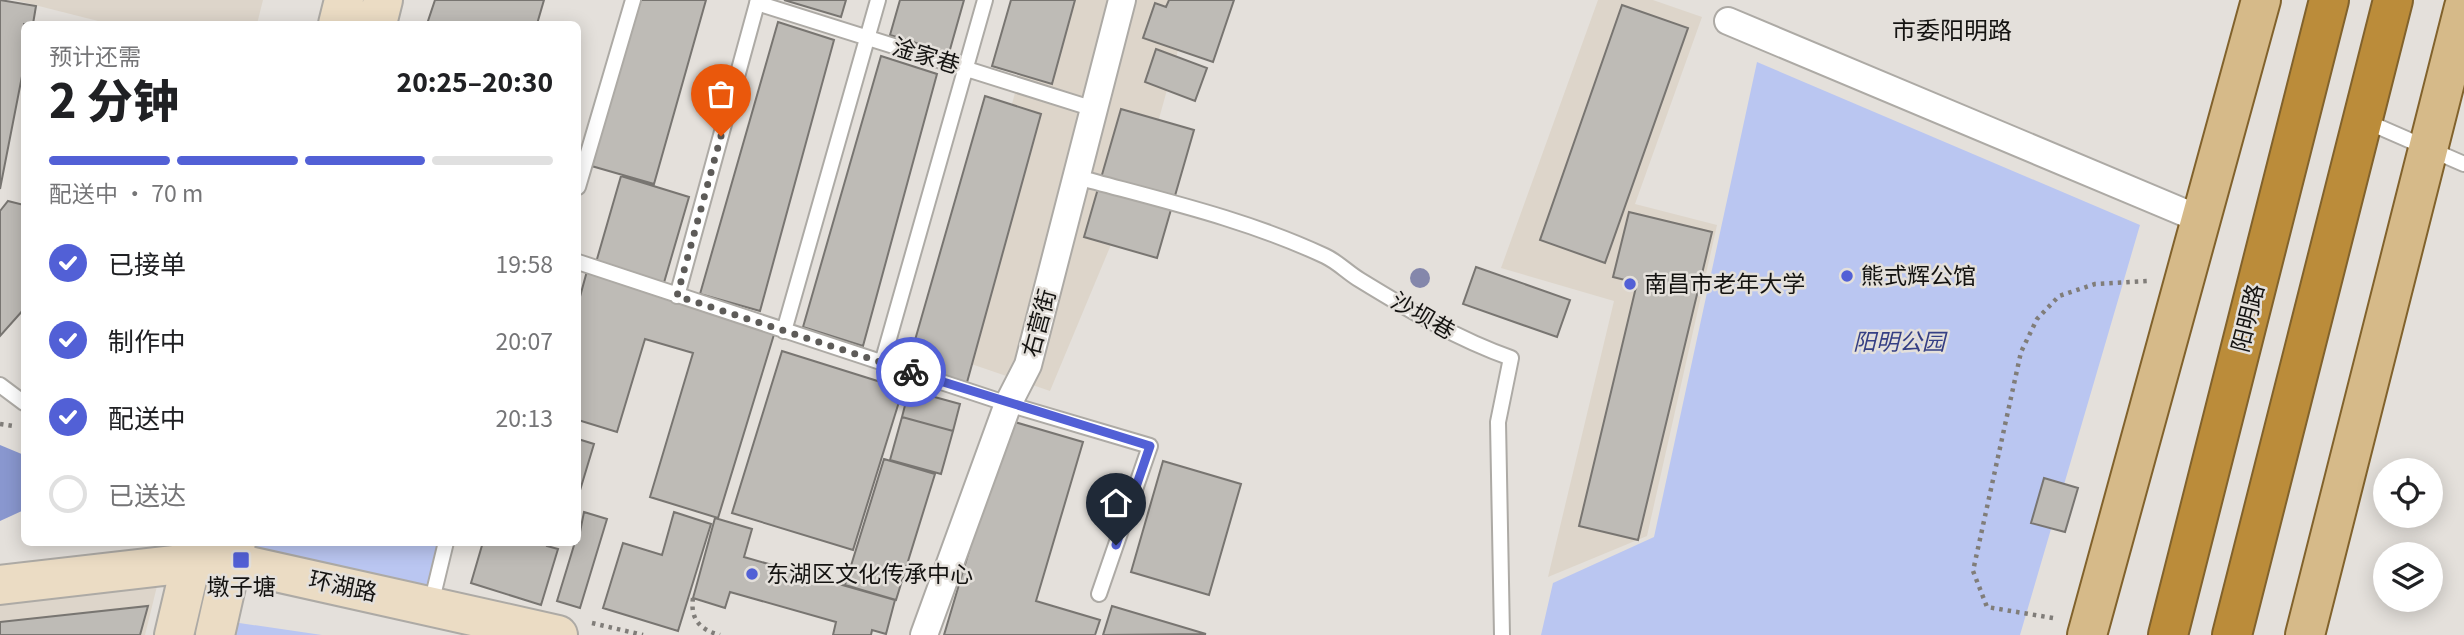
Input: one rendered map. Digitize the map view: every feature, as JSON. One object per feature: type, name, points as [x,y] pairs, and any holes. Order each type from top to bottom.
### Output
[{"type":"highway","name":"阳明路","points":[[2168,635],[2329,0]]},
{"type":"highway","points":[[2232,635],[2393,0]]},
{"type":"main road","points":[[2089,630],[2261,0]]},
{"type":"main road","points":[[2305,635],[2464,7]]},
{"type":"street","points":[[339,21],[345,0]]},
{"type":"street","points":[[378,21],[383,0]]},
{"type":"street","name":"右营街","points":[[925,635],[1008,404],[1028,365],[1122,0]]},
{"type":"street","points":[[1728,22],[2202,220]]},
{"type":"street","points":[[174,635],[187,552]]},
{"type":"street","name":"环湖路","points":[[0,585],[187,552],[233,552],[430,605],[558,635]]},
{"type":"street","points":[[215,635],[233,552]]},
{"type":"lane","points":[[581,177],[633,0]]},
{"type":"lane","points":[[784,331],[878,0]]},
{"type":"lane","points":[[882,363],[985,0]]},
{"type":"lane","points":[[677,296],[757,2]]},
{"type":"lane","name":"淦家巷","points":[[757,2],[1094,109]]},
{"type":"lane","points":[[2361,120],[2464,164]]},
{"type":"lane","name":"沙坝巷","points":[[1077,177],[1222,216],[1328,257],[1358,278],[1468,343],[1511,358],[1498,422],[1502,635]]},
{"type":"lane","points":[[581,263],[1008,404],[1150,446],[1099,594]]},
{"type":"lane","points":[[0,385],[21,401]]},
{"type":"lane","points":[[430,605],[445,546]]},
{"type":"path","points":[[2089,630],[1987,607],[1973,571],[2021,352],[2037,318],[2059,296],[2095,284],[2186,279]]},
{"type":"path","points":[[693,598],[692,616],[697,623],[720,635]]},
{"type":"shaded area","points":[[15,0],[263,0],[258,21],[98,21]]},
{"type":"shaded area","points":[[1041,0],[1192,0],[1150,151],[1050,391],[942,354]]},
{"type":"shaded area","name":"南昌市老年大学","points":[[1598,0],[1653,0],[1702,17],[1635,204],[1717,225],[1647,536],[1548,577],[1614,301],[1501,268]]},
{"type":"shaded area","points":[[0,445],[21,454],[21,511],[0,521]]},
{"type":"shaded area","points":[[158,582],[145,635],[0,635],[0,600]]},
{"type":"green space","name":"阳明公园","points":[[1757,62],[2140,225],[2020,635],[1541,635],[1553,583],[1654,537]]},
{"type":"green space","points":[[253,546],[437,546],[427,585],[252,549]]},
{"type":"green space","points":[[226,621],[322,635],[224,635]]},
{"type":"building","points":[[0,0],[36,6],[34,21],[21,21],[21,81],[0,189]]},
{"type":"building","points":[[435,0],[544,0],[538,21],[428,21]]},
{"type":"building","points":[[636,0],[706,0],[654,184],[588,165]]},
{"type":"building","points":[[784,0],[846,0],[841,17]]},
{"type":"building","points":[[900,0],[964,0],[949,53],[890,35]]},
{"type":"building","points":[[1011,0],[1075,0],[1052,84],[992,66]]},
{"type":"building","points":[[1169,0],[1234,0],[1213,62],[1143,38],[1155,3],[1166,7]]},
{"type":"building","points":[[1622,5],[1688,28],[1605,263],[1540,240]]},
{"type":"building","points":[[778,22],[834,40],[760,311],[700,294]]},
{"type":"building","points":[[1156,49],[1207,68],[1195,101],[1145,82]]},
{"type":"building","points":[[881,56],[937,74],[863,346],[803,327]]},
{"type":"building","points":[[985,96],[1041,114],[966,386],[907,368]]},
{"type":"building","points":[[1121,109],[1194,130],[1157,258],[1084,237]]},
{"type":"building","points":[[621,176],[689,197],[663,286],[595,266]]},
{"type":"building","points":[[8,201],[21,204],[21,312],[0,336],[0,211]]},
{"type":"building","points":[[1629,212],[1712,232],[1638,540],[1579,526],[1637,283],[1613,277]]},
{"type":"building","points":[[1476,267],[1570,300],[1557,337],[1463,304]]},
{"type":"building","points":[[587,271],[776,328],[718,518],[650,497],[693,353],[645,339],[617,432],[581,421],[581,293]]},
{"type":"building","points":[[782,351],[903,389],[853,550],[732,513]]},
{"type":"building","points":[[909,390],[960,404],[953,431],[902,417]]},
{"type":"building","points":[[902,417],[953,431],[941,474],[890,460]]},
{"type":"building","points":[[1008,420],[1083,442],[1036,601],[1100,620],[1095,635],[944,635]]},
{"type":"building","points":[[581,440],[594,444],[581,487]]},
{"type":"building","points":[[884,459],[935,474],[896,600],[845,585]]},
{"type":"building","points":[[1163,461],[1241,484],[1209,595],[1131,572]]},
{"type":"building","points":[[2044,478],[2078,488],[2065,532],[2031,523]]},
{"type":"building","points":[[584,512],[607,519],[580,608],[557,601],[574,546],[581,546]]},
{"type":"building","points":[[674,512],[711,524],[678,631],[603,608],[623,543],[662,555]]},
{"type":"building","name":"东湖区文化传承中心","points":[[715,518],[752,529],[744,557],[895,600],[886,634],[872,630],[871,635],[833,635],[836,622],[730,592],[725,608],[693,598]]},
{"type":"building","points":[[482,546],[547,546],[558,549],[541,605],[471,583]]},
{"type":"building","points":[[148,606],[140,635],[0,635],[0,622]]},
{"type":"building","points":[[1112,606],[1206,634],[1103,635]]},
{"type":"way so far","points":[[721,136],[677,296],[911,372]]},
{"type":"place","name":"熊式辉公馆","points":[[1847,276]]},
{"type":"place","name":"南昌市老年大学","points":[[1630,284]]},
{"type":"place","name":"墩子塘","points":[[241,560]]},
{"type":"place","name":"东湖区文化传承中心","points":[[752,574]]},
{"type":"district","name":"市委阳明路","points":[[1952,31]]},
{"type":"route","points":[[911,372],[1150,446],[1116,545]]}]
